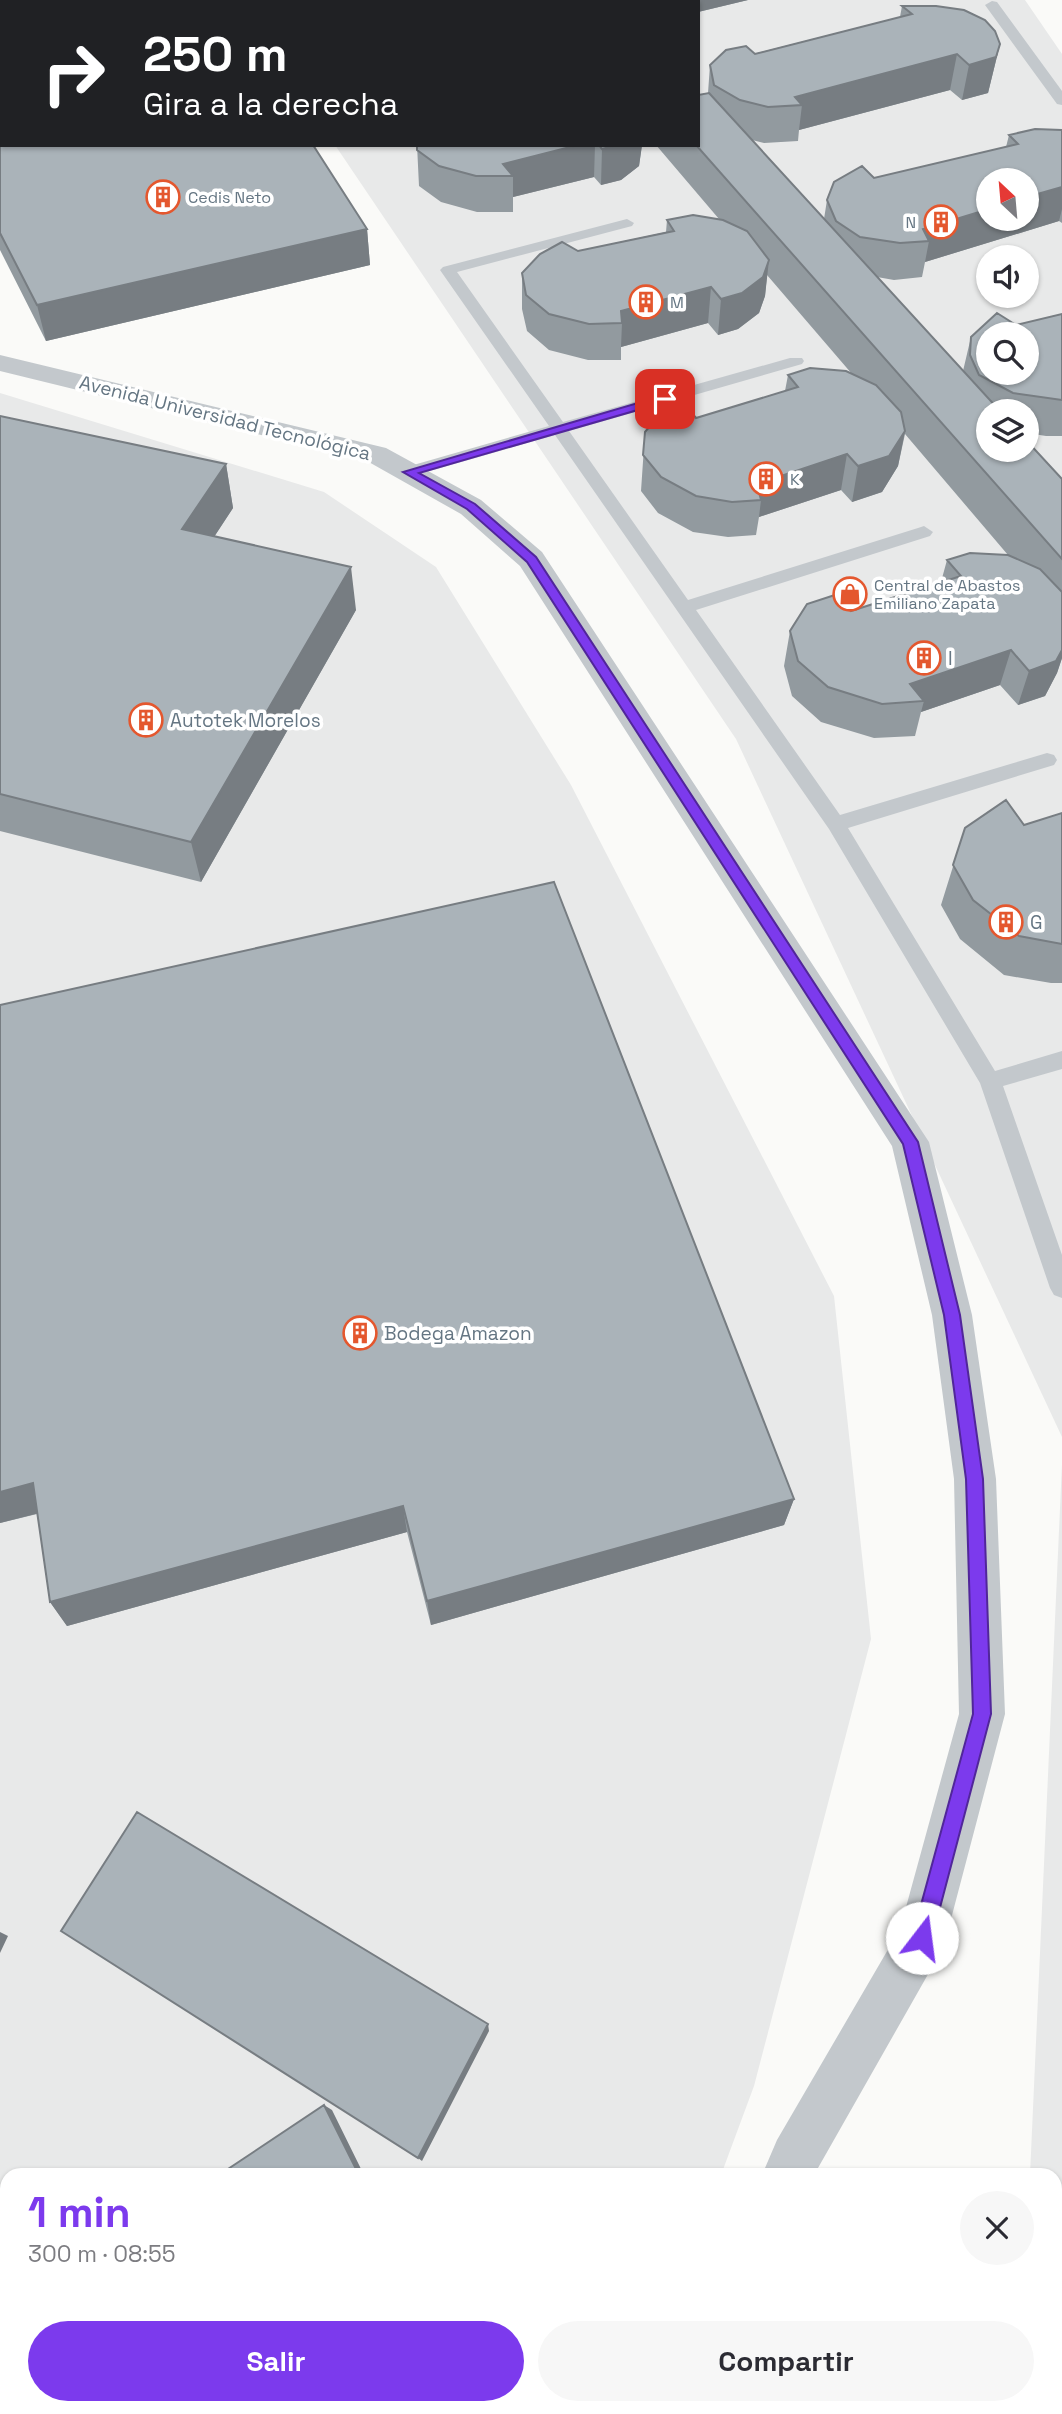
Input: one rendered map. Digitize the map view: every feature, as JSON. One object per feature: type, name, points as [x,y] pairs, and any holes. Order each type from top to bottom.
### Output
[{"type":"street","name":"Avenida Universidad Tecnológica","points":[[0,363],[376,454],[471,507],[531,559],[911,1142],[952,1315],[975,1479],[982,1714],[922,1938],[791,2168]]},
{"type":"lane","points":[[992,5],[1062,101]]},
{"type":"lane","points":[[627,223],[447,270],[836,824],[990,1081],[1062,1287]]},
{"type":"lane","points":[[409,472],[796,362]]},
{"type":"lane","points":[[685,607],[923,532]]},
{"type":"lane","points":[[836,824],[1047,760]]},
{"type":"lane","points":[[990,1081],[1062,1060]]},
{"type":"shaded area","name":"Central de Abastos Emiliano Zapata","points":[[700,0],[1025,0],[1062,54],[1062,1437],[736,739],[336,147],[700,147]]},
{"type":"shaded area","points":[[0,393],[324,492],[436,567],[571,785],[834,1296],[871,1639],[754,2086],[724,2168],[0,2168]]},
{"type":"shaded area","points":[[1062,1464],[1062,2168],[1030,2168]]},
{"type":"building","points":[[902,6],[936,6],[964,10],[985,20],[995,31],[1000,44],[996,57],[969,65],[957,54],[795,97],[802,105],[768,107],[740,100],[714,85],[710,65],[726,50],[746,46],[755,54],[912,14]]},
{"type":"building","points":[[709,93],[989,399],[976,399],[976,462],[698,147],[700,147],[700,95]]},
{"type":"building","points":[[1035,129],[1062,130],[1062,187],[1040,193],[1040,168],[976,168],[976,213],[923,229],[929,241],[900,243],[860,237],[836,221],[827,200],[834,182],[862,166],[874,178],[1018,144],[1009,135]]},
{"type":"building","name":"Cedis Neto","points":[[0,147],[314,147],[367,229],[37,305],[0,233]]},
{"type":"building","points":[[417,147],[570,147],[503,164],[513,176],[476,176],[439,166],[417,150]]},
{"type":"building","points":[[693,215],[723,220],[747,231],[769,260],[763,277],[742,293],[721,299],[711,287],[621,311],[622,323],[589,324],[549,314],[526,295],[522,273],[540,254],[562,242],[578,251],[674,231],[667,220]]},
{"type":"building","points":[[997,313],[1011,322],[987,322]]},
{"type":"building","points":[[1062,314],[1062,400],[1013,393],[998,385],[1039,385],[1039,322],[1029,322]]},
{"type":"building","points":[[976,332],[976,368],[970,355],[971,337]]},
{"type":"building","points":[[810,368],[846,371],[876,385],[901,412],[905,431],[889,456],[858,466],[847,454],[757,484],[761,500],[732,502],[696,496],[661,477],[643,455],[645,432],[659,415],[687,407],[696,418],[798,387],[788,375]]},
{"type":"building","name":"Autotek Morelos","points":[[0,416],[226,464],[182,529],[351,567],[191,842],[0,794]]},
{"type":"building","points":[[1039,454],[1062,479],[1062,559],[976,462],[1039,462]]},
{"type":"building","name":"I","points":[[970,553],[1008,555],[1040,569],[1062,592],[1062,650],[1056,661],[1029,671],[1011,650],[910,684],[924,701],[882,704],[828,687],[798,661],[790,631],[807,604],[838,594],[851,611],[961,576],[947,560]]},
{"type":"building","points":[[1006,800],[1024,825],[1062,813],[1062,944],[1019,936],[973,900],[953,865],[965,828]]},
{"type":"building","name":"Bodega Amazon","points":[[554,882],[794,1499],[427,1601],[403,1506],[50,1602],[33,1483],[0,1492],[0,1005]]},
{"type":"building","points":[[137,1812],[488,2024],[418,2158],[61,1931]]},
{"type":"building","points":[[324,2105],[356,2168],[230,2168]]},
{"type":"place","name":"Cedis Neto","points":[[163,197]]},
{"type":"place","name":"N","points":[[941,222]]},
{"type":"place","name":"M","points":[[646,302]]},
{"type":"place","name":"K","points":[[766,479]]},
{"type":"place","name":"Central de Abastos Emiliano Zapata","points":[[850,594]]},
{"type":"place","name":"I","points":[[924,658]]},
{"type":"place","name":"Autotek Morelos","points":[[146,720]]},
{"type":"place","name":"G","points":[[1006,922]]},
{"type":"place","name":"Bodega Amazon","points":[[360,1333]]},
{"type":"route","points":[[665,399],[409,472],[471,507],[531,559],[911,1142],[952,1315],[975,1479],[982,1714],[922,1938]]}]
